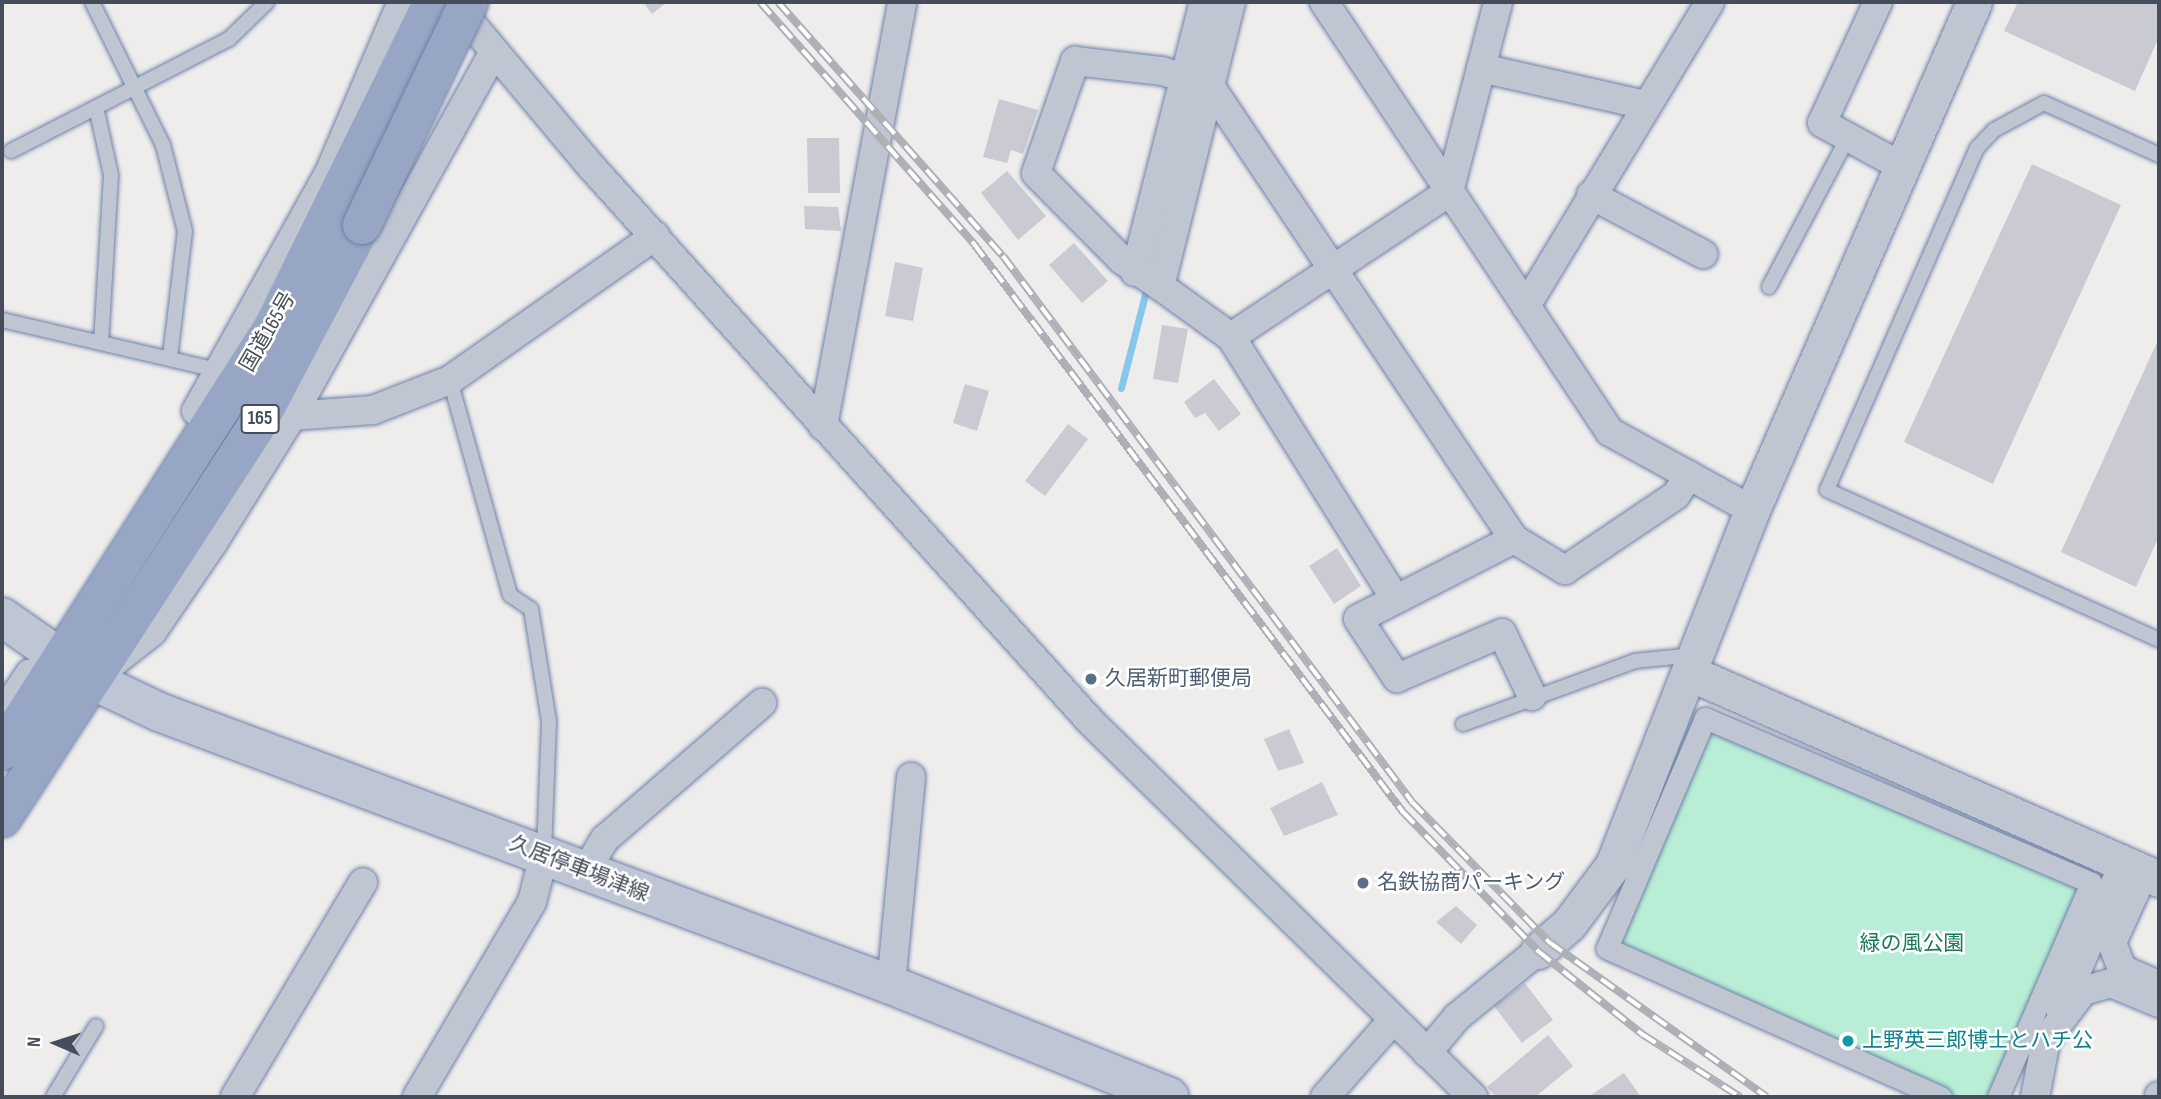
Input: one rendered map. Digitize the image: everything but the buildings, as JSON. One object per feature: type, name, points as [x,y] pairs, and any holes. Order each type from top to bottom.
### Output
[{"type":"highway","name":"国道165号","points":[[2,818],[255,428],[349,217],[433,2]]},
{"type":"highway","name":"国道165号","points":[[2,751],[55,651],[349,217],[469,2]]},
{"type":"main road","name":"久居停車場津線","points":[[2,617],[55,651],[92,680],[159,712],[891,985],[1169,1097]]},
{"type":"street","name":"国道165号","points":[[2,715],[55,651],[222,371],[328,173],[402,2]]},
{"type":"street","points":[[453,2],[655,236],[1090,721],[1392,1021],[1473,1097]]},
{"type":"street","points":[[823,425],[902,2]]},
{"type":"street","points":[[1148,279],[1197,82],[1204,2]]},
{"type":"street","points":[[1197,82],[1231,2]]},
{"type":"street","points":[[1324,2],[1610,432],[1752,510]]},
{"type":"street","points":[[1526,306],[1645,105],[1710,2]]},
{"type":"street","points":[[1878,2],[1822,123],[1901,166]]},
{"type":"street","points":[[1427,1053],[1457,1017],[1569,924],[1613,866],[1695,665],[1752,510],[1974,2]]},
{"type":"street","points":[[1231,337],[1449,192],[1481,68],[1493,3]]},
{"type":"street","name":"国道165号","points":[[92,680],[152,632],[292,416],[494,52]]},
{"type":"street","points":[[1396,600],[1231,337],[1148,279],[1036,173],[1075,61],[1197,82],[1334,268],[1514,540],[1565,570],[1676,495],[1689,475]]},
{"type":"street","points":[[1481,68],[1645,105]]},
{"type":"street","points":[[1591,195],[1703,254]]},
{"type":"street","points":[[292,416],[373,410],[450,380],[655,236]]},
{"type":"street","points":[[1514,540],[1358,619],[1397,678],[1502,633],[1532,696]]},
{"type":"street","points":[[1695,665],[2142,871]]},
{"type":"street","points":[[585,873],[605,839],[762,703]]},
{"type":"street","points":[[1941,1097],[1607,948],[1705,718],[2091,883],[1998,1097]]},
{"type":"street","points":[[891,985],[911,777]]},
{"type":"street","points":[[417,1097],[532,902],[544,855]]},
{"type":"street","points":[[2142,871],[2112,943],[2122,969],[2159,986]]},
{"type":"street","points":[[2035,1097],[2046,1040],[2142,871]]},
{"type":"street","points":[[238,1096],[363,882]]},
{"type":"street","points":[[2046,1040],[2083,991],[2097,986],[2111,983],[2159,1003]]},
{"type":"street","points":[[1325,1097],[1392,1021]]},
{"type":"lane","points":[[92,2],[163,145],[185,232],[170,357]]},
{"type":"lane","points":[[11,150],[229,39],[267,2]]},
{"type":"lane","points":[[2159,155],[2045,103],[1994,130],[1977,148],[1827,490],[2159,640]]},
{"type":"lane","points":[[96,107],[111,175],[101,341]]},
{"type":"lane","points":[[1769,287],[1847,137]]},
{"type":"lane","points":[[2,320],[222,371]]},
{"type":"lane","points":[[450,380],[510,595],[531,609],[549,722],[544,855]]},
{"type":"lane","points":[[1463,724],[1532,696],[1646,659],[1680,652],[1695,665]]},
{"type":"lane","points":[[53,1097],[96,1026]]},
{"type":"green space","name":"緑の風公園","points":[[1705,718],[2091,883],[1998,1097],[1940,1097],[1607,948]]},
{"type":"waterway","points":[[1121,388],[1148,283]]},
{"type":"railway","points":[[760,2],[974,244],[1403,812],[1538,951],[1642,1034],[1740,1097]]},
{"type":"railway","points":[[778,2],[1003,256],[1412,802],[1549,942],[1767,1097]]},
{"type":"place","name":"久居新町郵便局","points":[[1091,679]]},
{"type":"place","name":"名鉄協商パーキング","points":[[1363,883]]},
{"type":"place","name":"上野英三郎博士とハチ公","points":[[1848,1041]]}]
